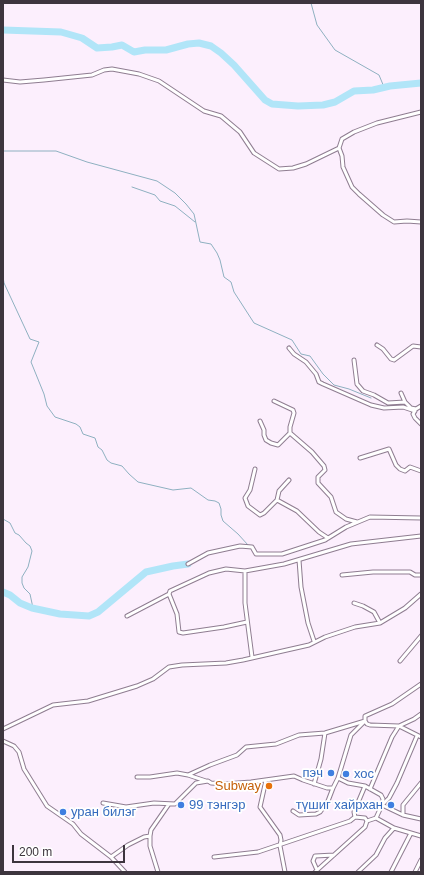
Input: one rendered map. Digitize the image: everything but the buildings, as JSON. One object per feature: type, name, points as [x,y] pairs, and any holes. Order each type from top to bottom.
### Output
[{"type":"street","points":[[3,80],[20,82],[44,80],[92,75],[104,70],[112,69],[139,74],[159,81],[204,111],[221,116],[240,132],[254,153],[279,169],[293,168],[306,164],[339,148]]},
{"type":"street","points":[[421,112],[354,132],[342,139],[339,148],[342,156],[343,167],[352,187],[359,194],[383,215],[394,222],[421,222]]},
{"type":"street","points":[[377,345],[383,349],[391,359],[394,360],[412,346],[421,347]]},
{"type":"street","points":[[289,348],[294,354],[306,362],[316,374],[319,382],[323,384],[371,405],[384,408],[403,407],[415,410]]},
{"type":"street","points":[[354,360],[357,384],[363,390],[388,403],[405,402]]},
{"type":"street","points":[[401,393],[405,402],[415,410]]},
{"type":"street","points":[[260,421],[266,440],[271,443],[278,445],[290,433],[290,427],[294,414],[293,410],[274,401]]},
{"type":"street","points":[[421,406],[415,410],[413,414],[421,424]]},
{"type":"street","points":[[290,433],[312,452],[324,466],[325,470],[318,477],[318,483],[330,497],[336,512],[346,519],[357,522]]},
{"type":"street","points":[[360,458],[389,449],[396,465],[400,469],[405,471],[410,467],[421,471]]},
{"type":"street","points":[[255,469],[250,490],[245,498],[248,506],[260,515],[277,500],[279,491],[289,480]]},
{"type":"street","points":[[277,500],[297,511],[319,532],[328,538]]},
{"type":"street","points":[[188,564],[208,553],[240,546],[252,547],[256,554],[282,554],[328,538],[346,527],[370,517],[421,518]]},
{"type":"street","points":[[127,616],[169,594],[170,591],[209,573],[226,569],[245,571],[299,560],[351,544],[421,536]]},
{"type":"street","points":[[299,560],[301,587],[308,623],[314,641]]},
{"type":"street","points":[[245,571],[245,603],[252,657]]},
{"type":"street","points":[[342,575],[388,572],[410,572],[415,575],[421,575]]},
{"type":"street","points":[[169,594],[177,614],[179,632],[190,632],[247,622]]},
{"type":"street","points":[[3,729],[53,705],[88,701],[137,686],[153,679],[168,667],[226,663],[309,645],[314,641],[355,627],[380,623],[405,608],[421,594]]},
{"type":"street","points":[[354,603],[374,612],[380,623]]},
{"type":"street","points":[[400,661],[421,636]]},
{"type":"street","points":[[293,811],[299,815],[316,814],[320,812],[328,801],[338,778],[351,735],[365,721],[365,716],[392,704],[421,684]]},
{"type":"street","points":[[365,721],[370,725],[399,726],[421,714]]},
{"type":"street","points":[[188,775],[237,755],[246,747],[276,744],[299,735],[325,733],[365,721]]},
{"type":"street","points":[[399,726],[421,737]]},
{"type":"street","points":[[370,789],[392,736],[399,726]]},
{"type":"street","points":[[314,784],[321,759],[325,733]]},
{"type":"street","points":[[382,805],[389,798],[397,783],[417,736]]},
{"type":"street","points":[[3,741],[14,746],[19,752],[24,769],[47,806],[72,824],[81,834],[111,857],[125,872]]},
{"type":"street","points":[[137,777],[150,778],[177,773],[212,783],[234,784],[294,776],[314,784],[333,788]]},
{"type":"street","points":[[338,778],[348,783],[365,786],[381,795],[383,799],[382,805],[376,818],[367,821]]},
{"type":"street","points":[[266,780],[260,807],[280,835],[280,844],[285,872]]},
{"type":"street","points":[[103,803],[126,807],[154,803],[175,804],[196,783],[208,781]]},
{"type":"street","points":[[403,815],[403,805],[421,783]]},
{"type":"street","points":[[355,817],[354,812],[365,786]]},
{"type":"street","points":[[158,872],[150,846],[150,836],[151,830],[169,804]]},
{"type":"street","points":[[382,805],[403,815],[421,819]]},
{"type":"street","points":[[214,857],[258,852],[350,821],[355,817],[365,818],[367,821]]},
{"type":"street","points":[[376,818],[394,828],[421,836]]},
{"type":"street","points":[[334,855],[315,856],[313,861],[316,871],[334,855],[365,827],[367,821]]},
{"type":"street","points":[[358,872],[376,855],[385,838],[394,828]]},
{"type":"street","points":[[391,872],[411,833]]},
{"type":"street","points":[[111,857],[128,845],[144,837],[150,836]]},
{"type":"street","points":[[415,872],[421,860]]},
{"type":"waterway","points":[[311,3],[317,25],[335,50],[379,75],[384,87]]},
{"type":"waterway","points":[[3,30],[61,32],[82,38],[97,48],[122,45],[134,52],[145,50],[166,50],[188,44],[199,43],[211,46],[234,65],[265,100],[272,104],[298,106],[323,105],[335,102],[354,91],[373,90],[390,86],[421,83]]},
{"type":"waterway","points":[[3,151],[56,151],[87,162],[157,181],[175,193],[194,214],[200,242],[211,244],[220,260],[224,277],[231,282],[234,292],[254,323],[292,340],[301,354],[310,356],[323,374],[334,385],[371,398]]},
{"type":"waterway","points":[[132,187],[155,195],[160,201],[175,206],[195,222]]},
{"type":"waterway","points":[[3,276],[4,283]]},
{"type":"waterway","points":[[3,283],[30,339],[39,342],[31,362],[44,394],[47,406],[55,417],[76,424],[80,427],[83,434],[95,438],[98,447],[102,450],[107,460],[111,463],[122,466],[138,482],[173,490],[191,488],[208,500],[219,503],[223,521],[248,545]]},
{"type":"waterway","points":[[3,519],[10,523],[15,533],[30,546],[32,551],[28,567],[22,577],[22,583],[24,588],[30,594],[33,608]]},
{"type":"waterway","points":[[3,592],[10,595],[20,603],[32,608],[60,614],[89,616],[98,612],[146,572],[188,564]]},
{"type":"place","name":"пэч","points":[[331,773]]},
{"type":"place","name":"хос","points":[[346,774]]},
{"type":"place","name":"Subway","points":[[269,786]]},
{"type":"place","name":"99 тэнгэр","points":[[181,805]]},
{"type":"place","name":"түшиг хайрхан","points":[[391,805]]},
{"type":"place","name":"уран билэг","points":[[63,812]]}]
